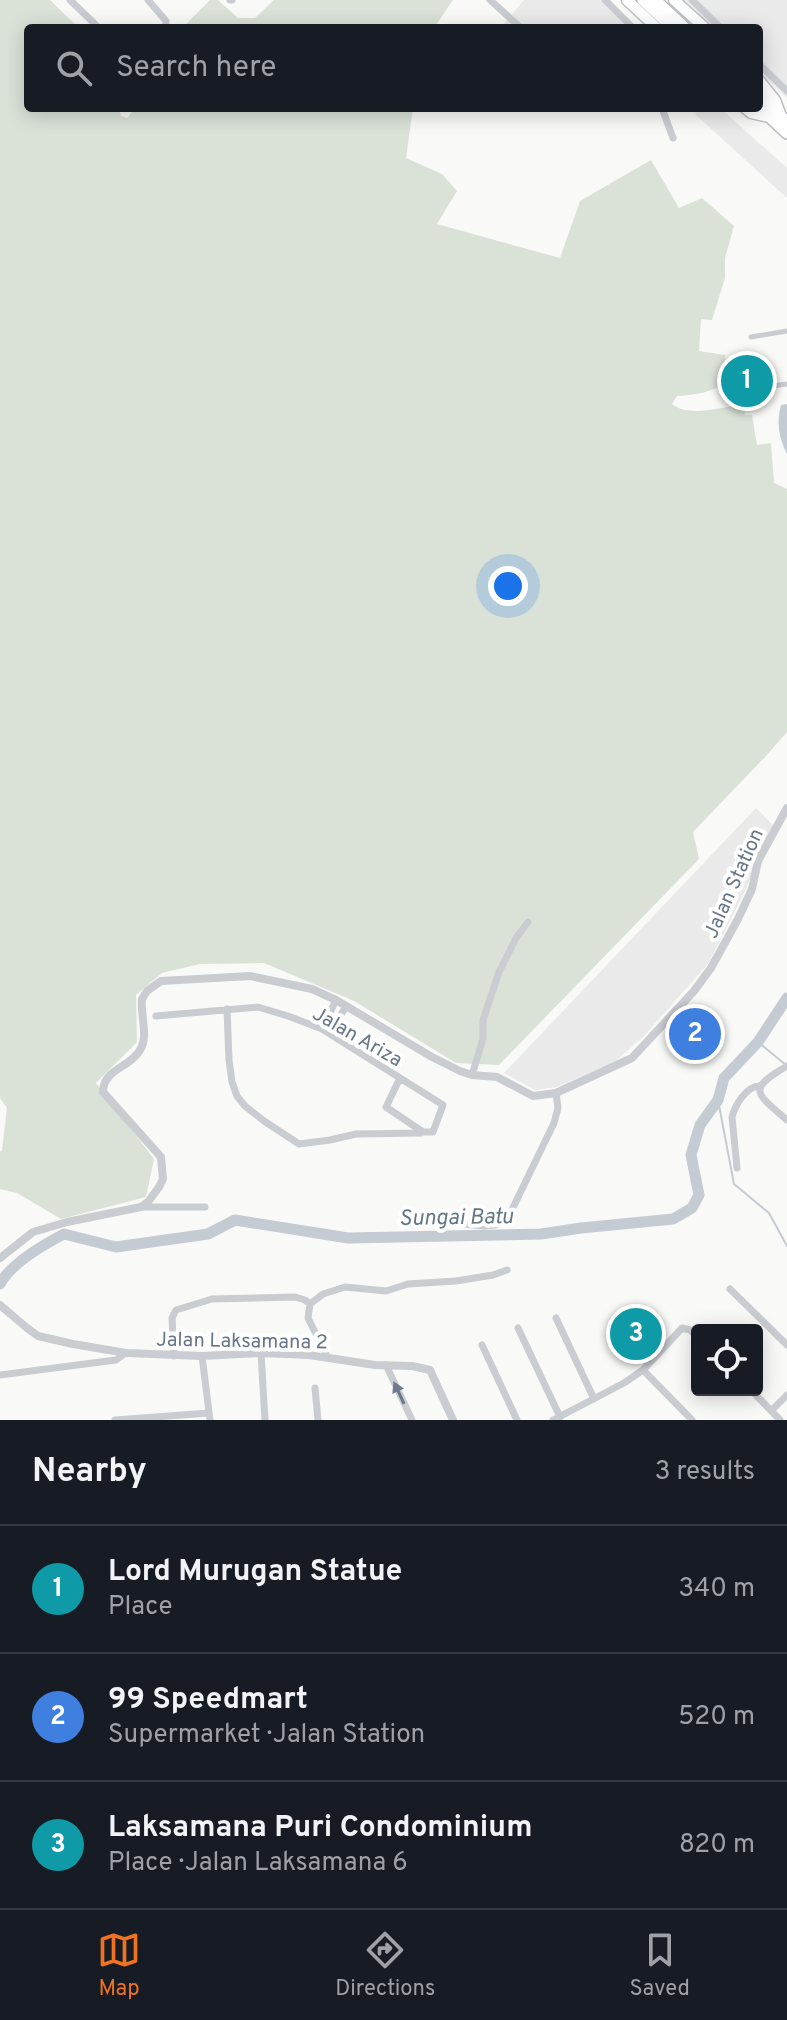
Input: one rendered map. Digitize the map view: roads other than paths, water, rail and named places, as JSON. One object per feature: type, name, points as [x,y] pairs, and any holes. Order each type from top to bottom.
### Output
[{"type":"highway","points":[[643,0],[669,24]]},
{"type":"highway","points":[[655,0],[681,24]]},
{"type":"highway","points":[[763,100],[779,118],[787,133]]},
{"type":"main road","points":[[627,0],[653,24]]},
{"type":"main road","points":[[674,0],[701,24]]},
{"type":"main road","points":[[750,112],[779,118],[775,100],[763,85]]},
{"type":"street","points":[[70,0],[95,24]]},
{"type":"street","points":[[148,0],[164,17],[165,24]]},
{"type":"street","points":[[490,0],[517,24]]},
{"type":"street","points":[[605,0],[629,24]]},
{"type":"street","points":[[692,0],[717,24]]},
{"type":"street","points":[[763,68],[787,91]]},
{"type":"street","points":[[663,112],[673,138]]},
{"type":"street","points":[[751,337],[787,331]]},
{"type":"street","points":[[759,388],[787,384]]},
{"type":"street","name":"Jalan Station","points":[[556,1093],[632,1058],[694,991],[711,968],[738,919],[752,889],[758,861],[787,808]]},
{"type":"street","points":[[472,1075],[483,1039],[483,1020],[499,972],[528,922]]},
{"type":"street","points":[[141,1207],[148,1202],[163,1179],[161,1157],[103,1092],[103,1082],[140,1051],[144,1042],[142,999],[161,981],[250,976],[312,989],[460,1071],[497,1077],[533,1096],[556,1093],[558,1108],[554,1123],[507,1220],[484,1226],[410,1219]]},
{"type":"street","points":[[322,1029],[336,1000]]},
{"type":"street","points":[[330,1034],[346,1006]]},
{"type":"street","name":"Jalan Ariza","points":[[156,1016],[258,1007],[322,1029],[443,1105],[433,1132],[423,1132]]},
{"type":"street","points":[[227,1009],[229,1060],[237,1096],[264,1121],[299,1144],[356,1134],[423,1132]]},
{"type":"street","points":[[737,1168],[733,1111],[749,1089],[759,1086],[786,1066]]},
{"type":"street","points":[[400,1078],[386,1107],[423,1132]]},
{"type":"street","points":[[759,1086],[761,1098],[787,1120]]},
{"type":"street","points":[[0,1258],[33,1232],[67,1222],[141,1207],[205,1207]]},
{"type":"street","points":[[327,1356],[308,1318],[310,1304],[323,1294],[345,1287],[386,1291],[408,1284],[456,1281],[507,1270]]},
{"type":"street","points":[[730,1289],[787,1345]]},
{"type":"street","points":[[174,1356],[172,1318],[180,1308],[212,1299],[295,1297],[310,1304]]},
{"type":"street","name":"Jalan Laksamana 2","points":[[4,1308],[38,1336],[126,1353],[327,1356],[430,1370],[453,1420]]},
{"type":"street","points":[[556,1318],[594,1399]]},
{"type":"street","points":[[518,1328],[556,1418],[643,1370],[680,1330],[685,1328],[691,1332]]},
{"type":"street","points":[[482,1345],[517,1420]]},
{"type":"street","points":[[0,1375],[116,1360],[126,1353]]},
{"type":"street","points":[[261,1353],[265,1420]]},
{"type":"street","points":[[115,1420],[210,1416],[202,1356]]},
{"type":"street","points":[[386,1365],[412,1420]]},
{"type":"street","points":[[643,1370],[692,1420]]},
{"type":"street","points":[[315,1388],[318,1420]]},
{"type":"street","points":[[771,1411],[787,1395]]},
{"type":"street","points":[[757,1396],[780,1420]]},
{"type":"waterway","name":"Sungai Batu","points":[[0,1284],[20,1262],[64,1234],[116,1247],[208,1234],[235,1220],[348,1238],[541,1234],[673,1219],[692,1208],[699,1195],[691,1155],[700,1125],[718,1100],[724,1078],[758,1042],[787,998]]},
{"type":"waterway","points":[[758,1042],[786,1065]]},
{"type":"waterway","points":[[718,1100],[734,1184],[769,1213],[787,1246]]},
{"type":"place","name":"Lord Murugan Statue","points":[[747,381]]},
{"type":"place","name":"99 Speedmart","points":[[695,1034]]},
{"type":"place","name":"Laksamana Puri Condominium","points":[[636,1334]]}]
